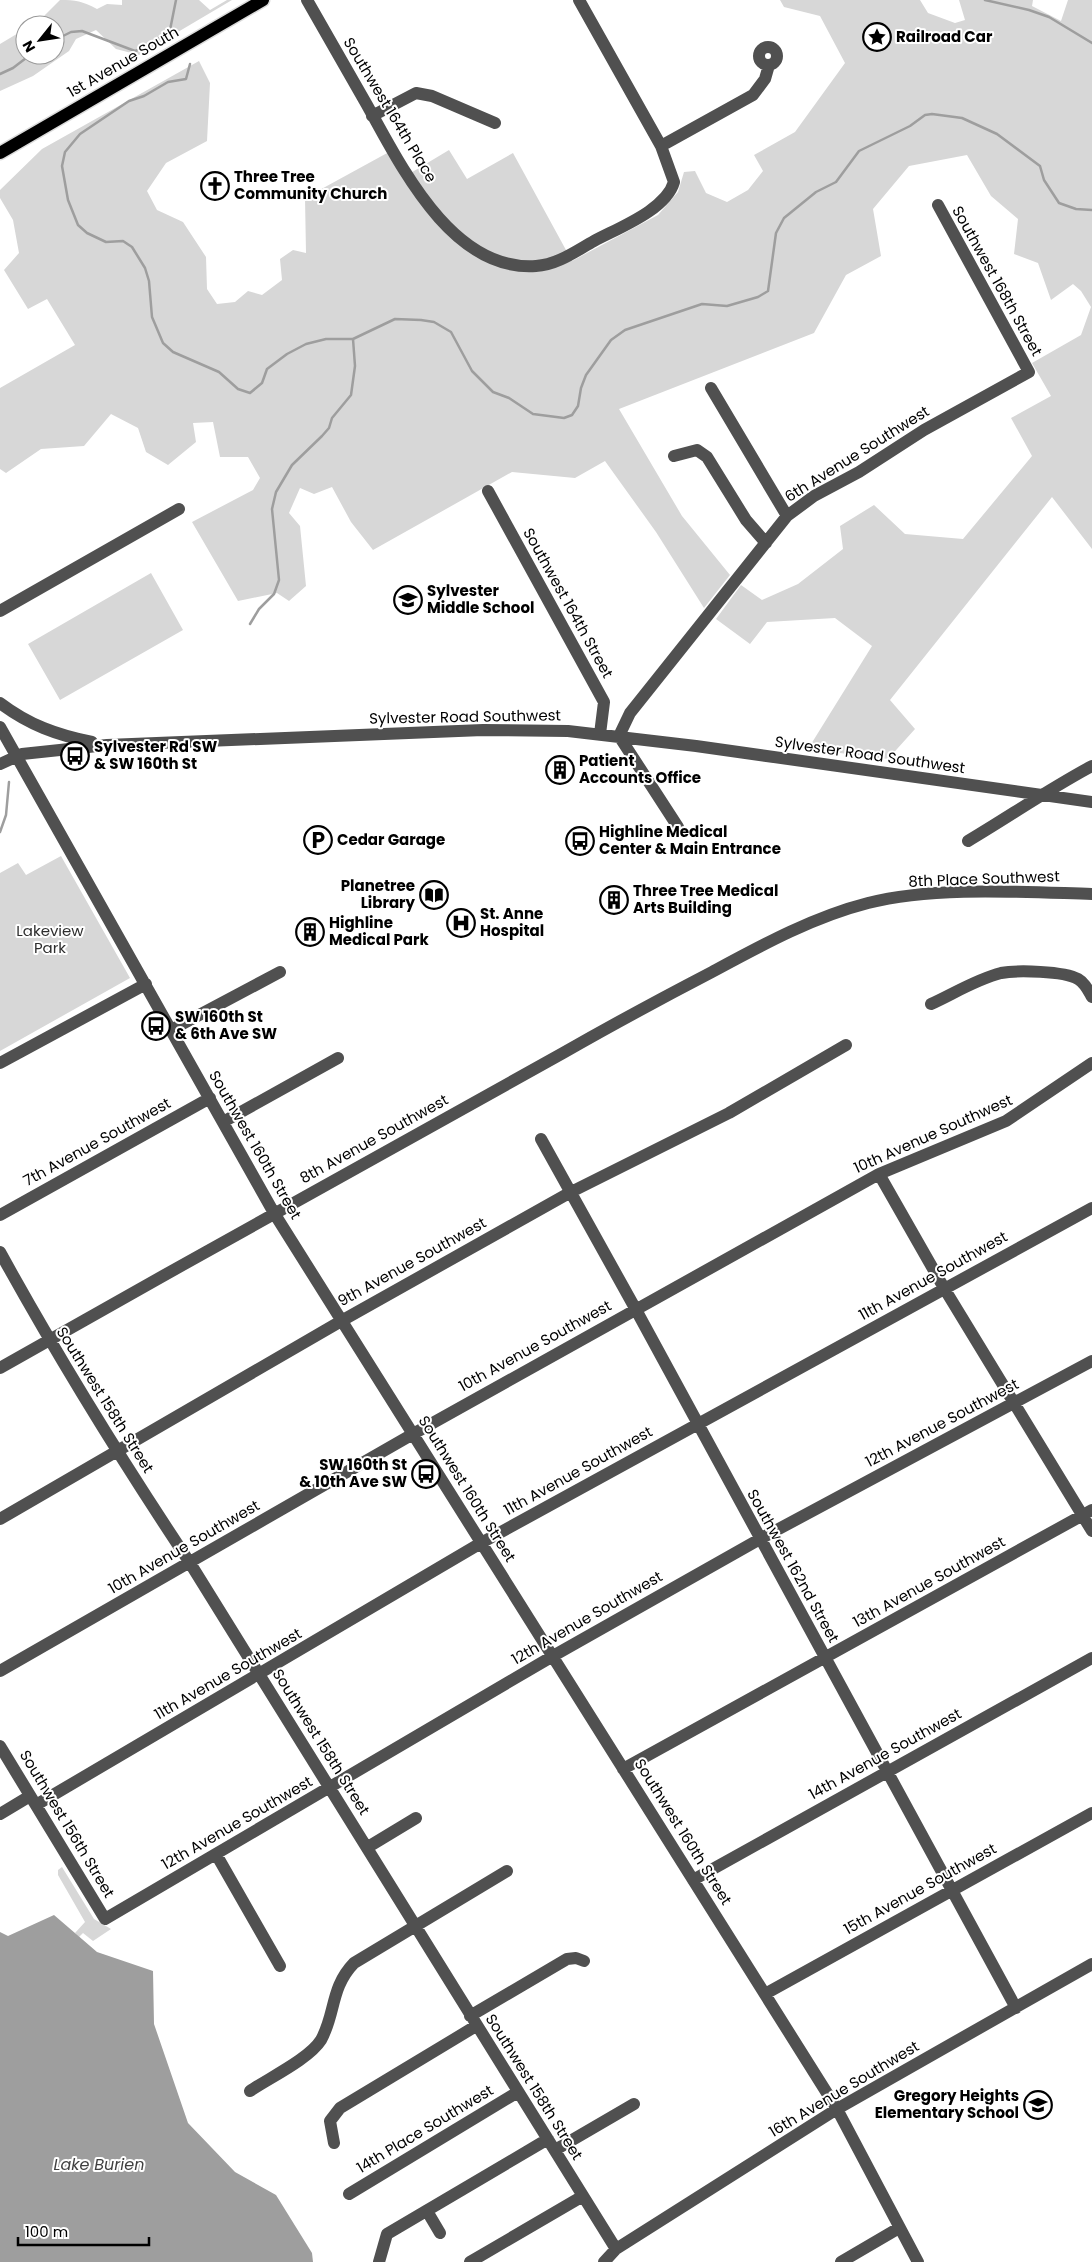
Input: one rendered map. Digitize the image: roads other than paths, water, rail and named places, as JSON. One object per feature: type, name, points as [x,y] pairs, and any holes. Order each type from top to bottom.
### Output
[{"type":"main road","name":"1st Avenue South","points":[[0,153],[263,0]]},
{"type":"street","name":"Southwest 164th Place","points":[[307,0],[402,169],[446,225],[464,242],[481,254],[503,262],[536,266],[558,261],[646,214],[666,197],[674,182],[661,146]]},
{"type":"street","points":[[579,0],[661,146],[753,95],[765,79],[769,65]]},
{"type":"street","points":[[372,116],[416,93],[432,96],[495,124]]},
{"type":"street","name":"Southwest 168th Street","points":[[938,206],[1029,372]]},
{"type":"street","name":"6th Avenue Southwest","points":[[619,736],[630,713],[787,516],[814,496],[859,472],[924,430],[1029,372]]},
{"type":"street","points":[[711,388],[787,516]]},
{"type":"street","points":[[674,456],[697,450],[707,457],[746,520],[766,543]]},
{"type":"street","name":"Southwest 164th Street","points":[[488,491],[604,702],[600,734]]},
{"type":"street","points":[[0,611],[179,509]]},
{"type":"street","points":[[0,704],[19,718],[60,736],[107,745]]},
{"type":"street","name":"Southwest 160th Street","points":[[0,727],[274,1213],[837,2109],[918,2262]]},
{"type":"street","name":"Sylvester Road Southwest","points":[[0,764],[16,756],[44,750],[107,745],[483,730],[568,731],[619,736],[1092,802]]},
{"type":"street","points":[[619,736],[678,827]]},
{"type":"street","points":[[968,841],[1029,805],[1042,794],[1092,766]]},
{"type":"street","name":"8th Place Southwest","points":[[765,943],[845,909],[892,898],[1006,892],[1092,894]]},
{"type":"street","name":"8th Avenue Southwest","points":[[0,1368],[274,1213],[765,943]]},
{"type":"street","points":[[171,1030],[280,972]]},
{"type":"street","points":[[931,1004],[1001,973],[1012,972],[1056,974],[1076,978],[1087,988],[1092,997]]},
{"type":"street","points":[[0,1063],[146,984]]},
{"type":"street","name":"9th Avenue Southwest","points":[[0,1519],[343,1320],[571,1192],[730,1112],[846,1045]]},
{"type":"street","points":[[223,1122],[338,1058]]},
{"type":"street","name":"10th Avenue Southwest","points":[[0,1671],[635,1308],[879,1174],[1006,1122],[1092,1063]]},
{"type":"street","name":"7th Avenue Southwest","points":[[0,1214],[210,1098]]},
{"type":"street","name":"Southwest 162nd Street","points":[[541,1139],[1016,2008]]},
{"type":"street","points":[[879,1174],[944,1288],[1015,1403],[1087,1512],[1092,1531]]},
{"type":"street","name":"11th Avenue Southwest","points":[[0,1814],[33,1801],[260,1675],[481,1543],[1092,1208]]},
{"type":"street","name":"Southwest 158th Street","points":[[0,1252],[49,1340],[116,1452],[190,1563],[368,1847],[473,2021],[616,2248]]},
{"type":"street","name":"12th Avenue Southwest","points":[[106,1918],[553,1656],[760,1539],[1092,1360]]},
{"type":"street","name":"13th Avenue Southwest","points":[[624,1769],[1087,1512]]},
{"type":"street","name":"14th Avenue Southwest","points":[[693,1880],[1092,1658]]},
{"type":"street","name":"Southwest 156th Street","points":[[0,1746],[106,1918]]},
{"type":"street","name":"15th Avenue Southwest","points":[[765,1994],[1092,1813]]},
{"type":"street","points":[[368,1847],[416,1818]]},
{"type":"street","points":[[216,1854],[280,1966]]},
{"type":"street","points":[[250,2091],[317,2046],[326,2028],[338,1985],[354,1963],[507,1871]]},
{"type":"street","points":[[334,2143],[330,2122],[340,2108],[567,1959],[576,1958],[584,1961]]},
{"type":"street","name":"16th Avenue Southwest","points":[[604,2262],[616,2248],[837,2109],[1092,1964]]},
{"type":"street","name":"14th Place Southwest","points":[[349,2194],[518,2092]]},
{"type":"street","points":[[380,2262],[387,2234],[552,2145],[634,2104]]},
{"type":"street","points":[[470,2262],[584,2196]]},
{"type":"street","points":[[427,2211],[440,2233]]},
{"type":"street","points":[[841,2262],[899,2228]]},
{"type":"water","name":"Lake Burien","points":[[54,1915],[97,1952],[153,1971],[154,2024],[188,2123],[235,2172],[276,2195],[312,2253],[313,2262],[0,2262],[0,1932],[8,1936]]},
{"type":"waterway","points":[[65,35],[71,32],[82,31],[135,51],[147,47],[170,30],[176,0]]},
{"type":"waterway","points":[[985,0],[1029,10],[1049,17],[1092,43]]},
{"type":"waterway","points":[[190,64],[186,79],[168,82],[144,96],[129,101],[80,134],[65,152],[62,166],[68,200],[78,225],[87,233],[106,242],[123,241],[132,247],[145,268],[149,281],[152,317],[163,343],[173,352],[219,372],[238,389],[250,393],[262,383],[267,369],[287,354],[306,344],[326,339],[353,339],[395,319],[421,320],[434,322],[451,332],[472,371],[493,392],[509,398],[533,414],[564,418],[572,415],[578,406],[581,388],[586,375],[611,340],[625,330],[702,304],[727,306],[758,297],[768,291],[776,233],[784,218],[816,192],[836,182],[859,151],[910,126],[925,115],[932,114],[962,118],[997,134],[1040,166],[1044,180],[1059,203],[1076,209],[1092,210]]},
{"type":"waterway","points":[[0,74],[17,65]]},
{"type":"waterway","points":[[250,624],[259,609],[274,594],[279,580],[272,509],[276,492],[292,465],[329,428],[332,418],[351,395],[355,366],[353,339]]},
{"type":"waterway","points":[[0,832],[6,815],[9,782]]},
{"type":"place","name":"Railroad Car","points":[[877,37]]},
{"type":"place","name":"Three Tree Community Church","points":[[215,186]]},
{"type":"place","name":"Sylvester Middle School","points":[[408,600]]},
{"type":"place","name":"Sylvester Rd SW & SW 160th St","points":[[75,756]]},
{"type":"place","name":"Patient Accounts Office","points":[[560,770]]},
{"type":"place","name":"Cedar Garage","points":[[318,840]]},
{"type":"place","name":"Highline Medical Center & Main Entrance","points":[[580,841]]},
{"type":"place","name":"Planetree Library","points":[[434,895]]},
{"type":"place","name":"Three Tree Medical Arts Building","points":[[614,900]]},
{"type":"place","name":"St. Anne Hospital","points":[[461,923]]},
{"type":"place","name":"Highline Medical Park","points":[[310,932]]},
{"type":"place","name":"SW 160th St & 6th Ave SW","points":[[156,1026]]},
{"type":"place","name":"SW 160th St & 10th Ave SW","points":[[426,1474]]},
{"type":"place","name":"Gregory Heights Elementary School","points":[[1038,2105]]},
{"type":"park label","name":"Lakeview Park","points":[[50,940]]}]
